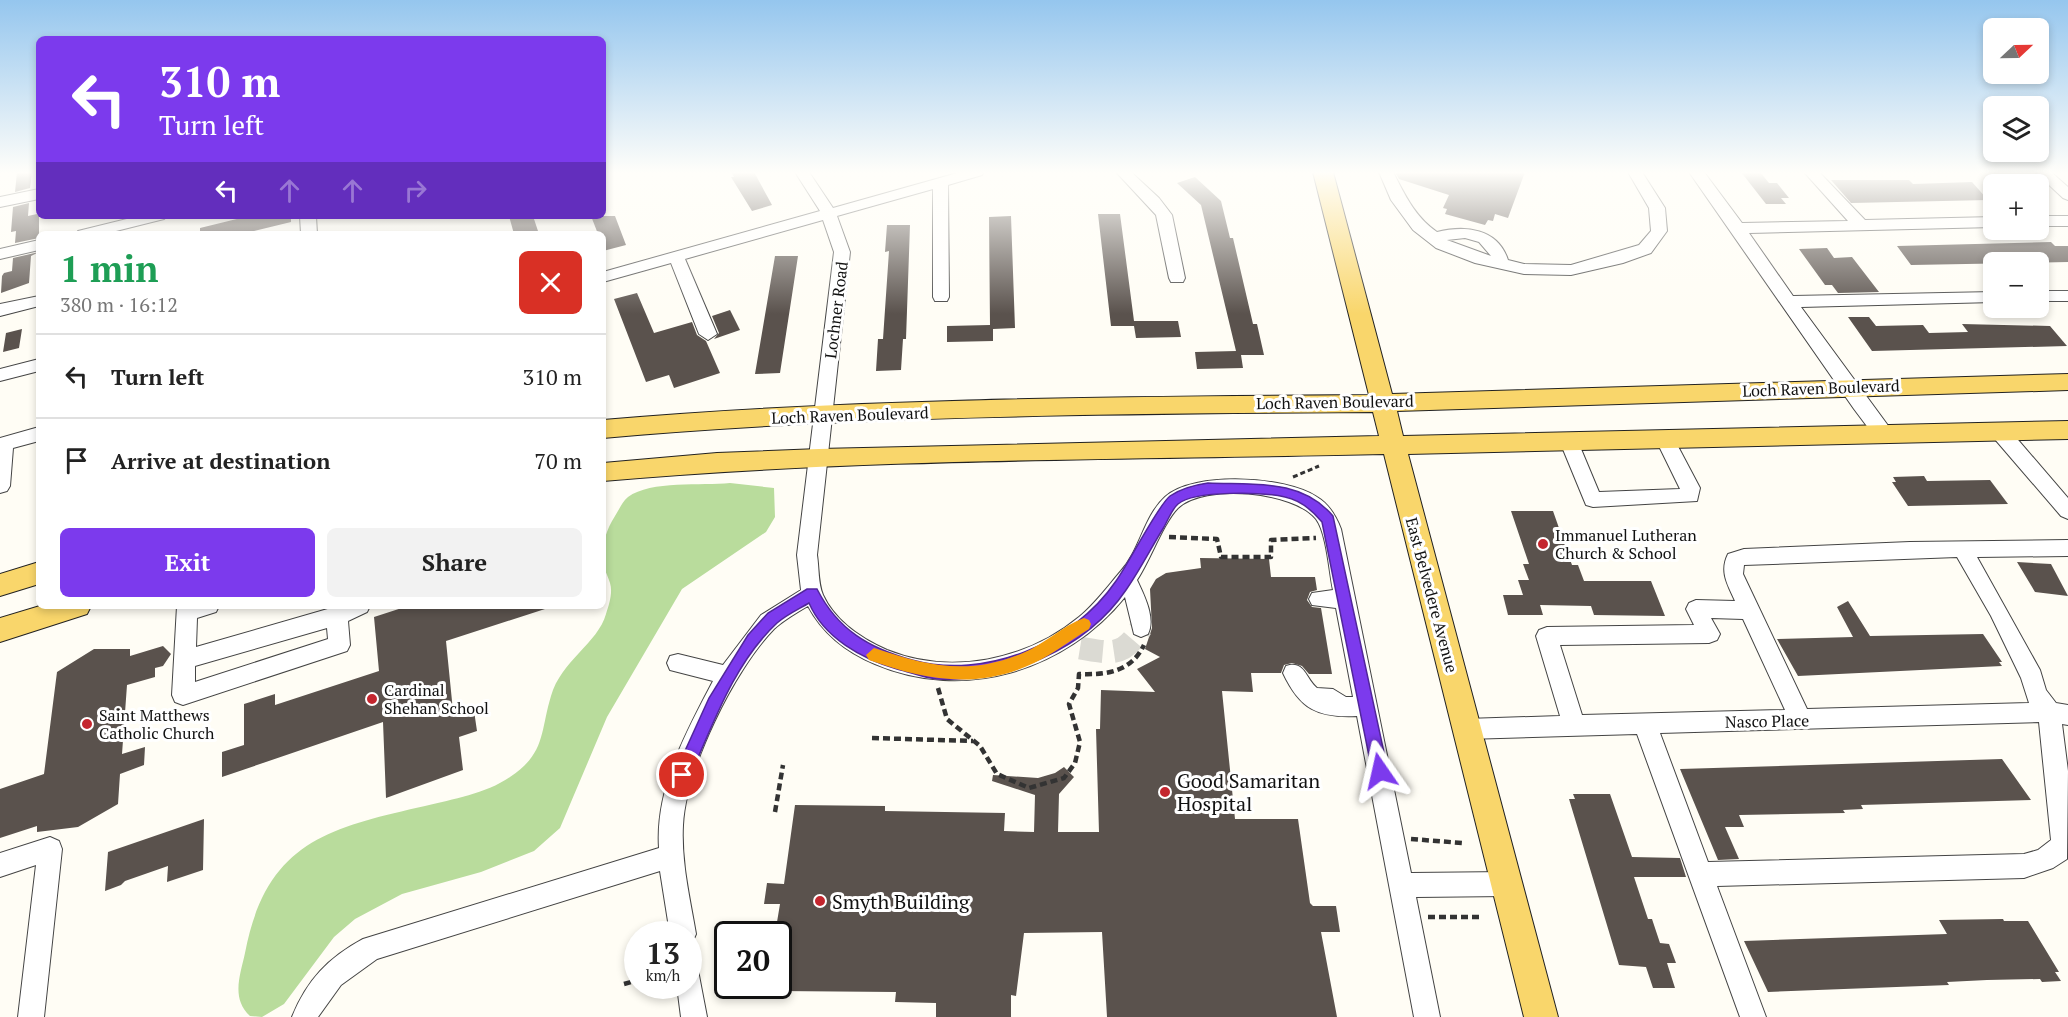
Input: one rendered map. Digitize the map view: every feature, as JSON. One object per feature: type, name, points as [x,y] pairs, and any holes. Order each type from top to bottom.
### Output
[{"type":"main road","name":"East Belvedere Avenue","points":[[1336,219],[1541,1017]]},
{"type":"main road","name":"Loch Raven Boulevard","points":[[606,429],[703,420],[1132,405],[1384,403],[1845,387],[2068,382]]},
{"type":"main road","points":[[606,472],[717,462],[819,458],[1885,436],[2068,430]]},
{"type":"main road","points":[[0,585],[36,574]]},
{"type":"main road","points":[[0,630],[67,609]]},
{"type":"street","points":[[96,231],[145,219]]},
{"type":"street","points":[[606,276],[809,219]]},
{"type":"street","name":"Lochner Road","points":[[812,594],[807,555],[842,252],[831,219]]},
{"type":"street","points":[[941,219],[941,297]]},
{"type":"street","points":[[1165,219],[1177,278]]},
{"type":"street","points":[[1414,219],[1434,238],[1454,232],[1473,233],[1487,239],[1499,252],[1501,264],[1524,269],[1571,270],[1617,259],[1644,249],[1659,231],[1658,219]]},
{"type":"street","points":[[1731,219],[1845,387],[1885,436]]},
{"type":"street","points":[[1856,219],[1861,225]]},
{"type":"street","points":[[2049,222],[2068,221]]},
{"type":"street","points":[[1737,228],[1983,222]]},
{"type":"street","points":[[0,254],[36,246]]},
{"type":"street","points":[[676,256],[708,334]]},
{"type":"street","points":[[2049,296],[2068,296]]},
{"type":"street","points":[[1787,302],[1983,297]]},
{"type":"street","points":[[0,310],[36,302]]},
{"type":"street","points":[[0,375],[36,367]]},
{"type":"street","points":[[2000,432],[2068,511]]},
{"type":"street","points":[[0,486],[2,444],[36,435]]},
{"type":"street","points":[[1569,442],[1593,500],[1690,496],[1690,488],[1665,440]]},
{"type":"street","points":[[681,921],[671,856],[672,811],[678,787],[698,735],[729,676],[763,627],[812,594],[828,621],[859,647],[896,664],[923,671],[970,673],[1000,668],[1071,644],[1126,578],[1168,508],[1178,497],[1200,489],[1275,490],[1297,495],[1323,513],[1331,529],[1403,885],[1427,1017]]},
{"type":"street","points":[[1801,721],[1733,574],[1736,560],[1744,557],[1962,549],[2068,548]]},
{"type":"street","points":[[1700,874],[2024,866],[2044,860],[2058,852],[2063,843],[2063,823],[2058,713],[2036,694],[2032,677],[1998,610],[1962,549]]},
{"type":"street","points":[[1126,578],[1136,599],[1143,634]]},
{"type":"street","points":[[1319,599],[1345,599]]},
{"type":"street","points":[[186,609],[183,695],[339,645],[337,616]]},
{"type":"street","points":[[184,660],[337,616],[353,609]]},
{"type":"street","points":[[1574,726],[1547,636],[1709,634],[1696,609],[1751,610]]},
{"type":"street","points":[[678,663],[729,676]]},
{"type":"street","points":[[1294,674],[1312,698],[1333,699],[1340,705],[1367,706]]},
{"type":"street","name":"Nasco Place","points":[[1466,729],[2058,713]]},
{"type":"street","points":[[1645,724],[1753,1017]]},
{"type":"street","points":[[0,865],[50,849],[31,1017]]},
{"type":"street","points":[[305,1017],[312,999],[326,980],[354,957],[372,948],[671,856]]},
{"type":"street","points":[[1403,885],[1507,884]]},
{"type":"street","points":[[691,999],[694,1017]]},
{"type":"path","points":[[1164,544],[1172,526]]},
{"type":"path","points":[[1167,537],[1213,538],[1219,543],[1221,556],[1261,557],[1271,557],[1269,543],[1275,539],[1314,538]]},
{"type":"path","points":[[937,685],[947,719],[974,741],[997,774],[1017,785],[1041,787],[1064,778],[1079,753],[1080,742],[1069,704],[1078,688],[1079,674],[1102,675],[1125,668],[1135,662],[1143,634]]},
{"type":"path","points":[[872,738],[974,741]]},
{"type":"path","points":[[775,812],[783,765]]},
{"type":"path","points":[[1407,839],[1462,843]]},
{"type":"path","points":[[1409,917],[1481,917]]},
{"type":"green space","points":[[730,483],[774,488],[775,517],[766,532],[682,589],[607,717],[560,828],[534,851],[481,872],[402,894],[355,919],[334,937],[284,1004],[262,1017],[250,1016],[240,1002],[238,986],[241,970],[255,916],[268,887],[285,864],[306,846],[331,833],[390,814],[480,792],[500,783],[522,768],[540,741],[556,684],[563,672],[595,634],[606,614],[611,591],[606,573],[606,535],[609,526],[628,497],[650,488]]},
{"type":"building","points":[[12,219],[39,219],[36,239],[15,243],[16,231],[11,232]]},
{"type":"building","points":[[235,219],[291,219],[291,222],[254,231],[200,231],[200,228]]},
{"type":"building","points":[[510,219],[534,219],[538,231],[513,231]]},
{"type":"building","points":[[592,219],[616,219],[626,245],[606,250],[606,231],[597,231]]},
{"type":"building","points":[[989,219],[1011,219],[1015,328],[993,329],[993,341],[947,342],[947,326],[990,325]]},
{"type":"building","points":[[1099,219],[1121,219],[1134,321],[1178,321],[1181,337],[1136,338],[1134,326],[1111,326]]},
{"type":"building","points":[[1204,219],[1225,219],[1230,238],[1233,238],[1253,324],[1257,324],[1264,355],[1241,355],[1243,368],[1197,369],[1195,352],[1236,351]]},
{"type":"building","points":[[1465,219],[1493,219],[1488,220],[1485,225]]},
{"type":"building","points":[[887,225],[910,225],[906,339],[903,339],[901,370],[876,371],[878,339],[883,339],[889,251],[885,252]]},
{"type":"building","points":[[2051,242],[2055,246],[2068,246],[2068,262],[2049,262],[2049,252],[1983,252],[1983,264],[1911,265],[1897,246]]},
{"type":"building","points":[[1827,248],[1834,258],[1852,257],[1879,292],[1838,293],[1832,285],[1825,285],[1799,249]]},
{"type":"building","points":[[36,253],[31,256],[29,283],[1,293],[2,276],[12,271],[13,258]]},
{"type":"building","points":[[775,256],[798,256],[780,373],[755,374]]},
{"type":"building","points":[[637,293],[654,333],[692,322],[697,335],[706,341],[720,373],[674,388],[669,375],[646,382],[614,299]]},
{"type":"building","points":[[730,310],[740,330],[714,339],[719,333],[712,316]]},
{"type":"building","points":[[1848,317],[1869,317],[1876,326],[1923,325],[1929,333],[1968,332],[1962,324],[2050,326],[2067,346],[1872,351]]},
{"type":"building","points":[[22,329],[19,348],[3,352],[6,333]]},
{"type":"building","points":[[1924,476],[1927,481],[1990,480],[2008,504],[1908,506],[1892,482],[1896,482],[1893,477]]},
{"type":"building","name":"Immanuel Lutheran Church & School","points":[[1511,511],[1553,511],[1572,565],[1578,565],[1584,581],[1651,581],[1665,616],[1594,615],[1591,606],[1540,605],[1543,615],[1508,615],[1503,595],[1523,595],[1518,580],[1529,580],[1523,564],[1529,564]]},
{"type":"building","points":[[1200,558],[1269,559],[1271,577],[1315,577],[1317,590],[1310,592],[1307,600],[1312,607],[1321,608],[1332,674],[1309,674],[1302,666],[1292,663],[1284,665],[1281,673],[1251,673],[1253,692],[1222,691],[1235,819],[1298,819],[1310,903],[1313,906],[1336,906],[1340,932],[1321,932],[1337,1017],[1107,1017],[1102,932],[1024,933],[1016,996],[1011,995],[1011,1017],[936,1017],[936,1003],[895,1002],[896,992],[792,991],[792,921],[777,921],[780,904],[764,904],[767,883],[784,884],[795,805],[885,806],[885,811],[1005,813],[1004,831],[1034,832],[1035,795],[992,781],[993,775],[1038,778],[1055,773],[1064,767],[1074,777],[1059,794],[1058,832],[1099,832],[1096,729],[1100,729],[1101,690],[1155,692],[1137,669],[1160,657],[1145,649],[1152,628],[1150,589],[1156,579],[1166,573],[1201,568]]},
{"type":"building","points":[[2017,562],[2051,564],[2068,596],[2035,592]]},
{"type":"building","points":[[1848,601],[1870,636],[1983,634],[2002,662],[1999,662],[2002,666],[1798,676],[1777,639],[1853,637],[1837,607]]},
{"type":"building","name":"Cardinal Shehan School","points":[[399,609],[545,609],[446,641],[453,711],[473,704],[477,731],[459,737],[463,770],[386,798],[383,722],[222,777],[222,752],[244,745],[244,704],[275,694],[275,705],[379,671],[374,617]]},
{"type":"building","name":"Saint Matthews Catholic Church","points":[[163,646],[171,654],[163,666],[155,668],[155,677],[127,685],[122,754],[145,747],[144,765],[120,774],[118,804],[78,827],[37,832],[37,826],[0,838],[0,789],[44,774],[57,672],[94,649],[130,649],[130,656]]},
{"type":"building","points":[[2002,759],[2031,800],[1861,805],[1863,809],[1843,810],[1845,813],[1739,815],[1744,827],[1725,827],[1739,859],[1718,860],[1680,769]]},
{"type":"building","points":[[1573,794],[1610,794],[1632,857],[1680,858],[1686,877],[1634,877],[1648,919],[1652,919],[1660,943],[1669,944],[1676,963],[1667,963],[1675,988],[1653,988],[1646,967],[1619,965],[1569,799],[1575,799]]},
{"type":"building","points":[[204,819],[203,870],[167,882],[168,866],[125,881],[105,891],[108,852]]},
{"type":"building","points":[[2003,919],[2004,921],[2028,921],[2059,972],[2055,972],[2061,981],[1987,980],[1947,982],[1949,985],[1768,992],[1744,941],[1947,934],[1939,920]]},
{"type":"tunnel","points":[[1080,648],[1108,652],[1122,649],[1141,628]]},
{"type":"slow traffic","points":[[874,655],[923,671],[970,673],[986,671],[1029,658],[1069,636],[1084,624]]},
{"type":"place","name":"Immanuel Lutheran Church & School","points":[[1543,544]]},
{"type":"place","name":"Cardinal Shehan School","points":[[372,699]]},
{"type":"place","name":"Saint Matthews Catholic Church","points":[[87,724]]},
{"type":"place","name":"Good Samaritan Hospital","points":[[1165,792]]},
{"type":"place","name":"Smyth Building","points":[[820,901]]},
{"type":"route","points":[[682,775],[714,703],[753,640],[774,617],[812,594],[828,621],[859,647],[877,657],[896,664],[934,672],[970,673],[1000,668],[1029,658],[1050,647],[1069,636],[1100,611],[1131,572],[1172,501],[1191,491],[1208,488],[1287,492],[1316,506],[1328,520],[1380,771]]}]
